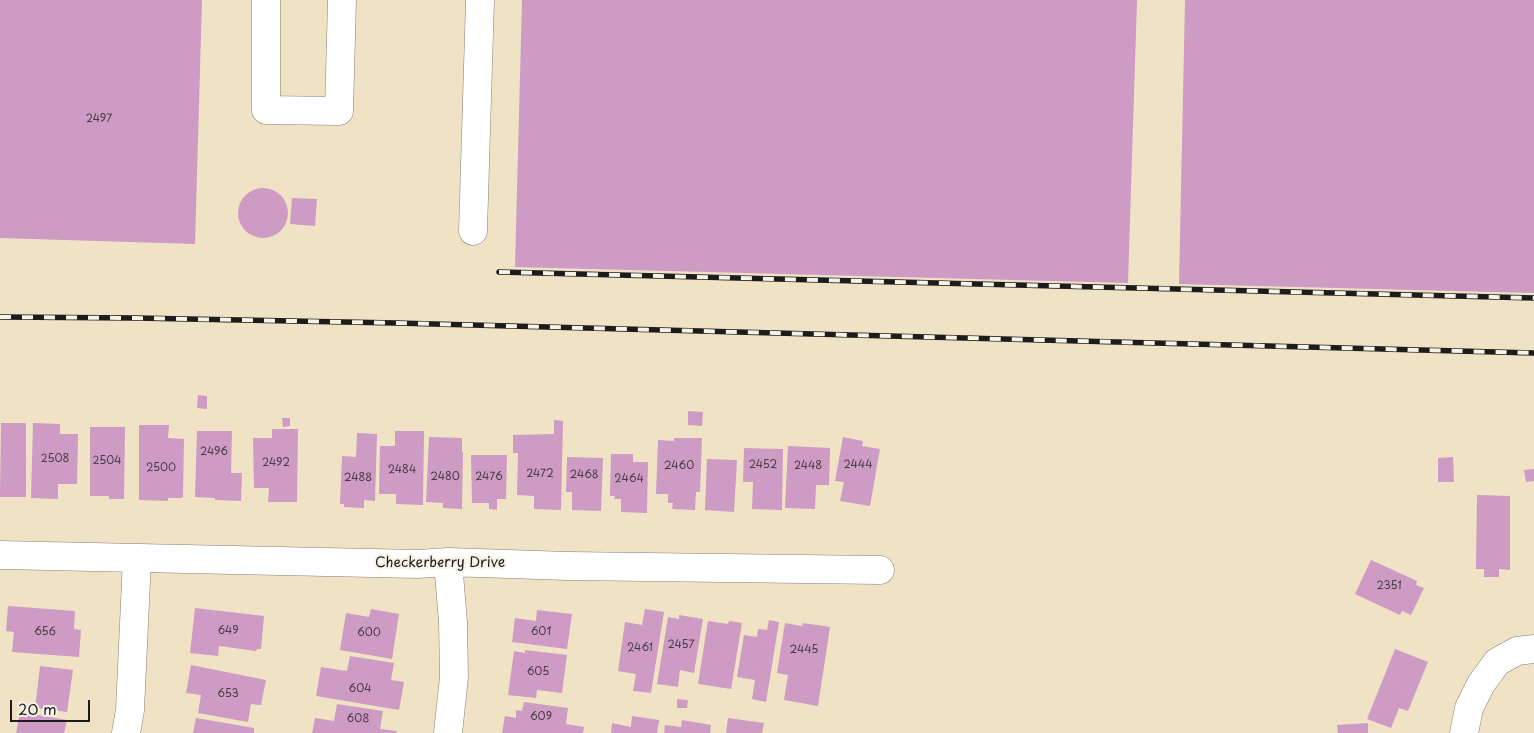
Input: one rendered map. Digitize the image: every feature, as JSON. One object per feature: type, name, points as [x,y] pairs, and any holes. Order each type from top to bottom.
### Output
[{"type":"street","points":[[266,0],[266,110],[339,111],[342,0]]},
{"type":"street","points":[[473,231],[480,0]]},
{"type":"street","name":"Checkerberry Drive","points":[[0,556],[880,570]]},
{"type":"street","points":[[126,733],[130,710],[137,558]]},
{"type":"street","points":[[448,562],[453,622],[454,677],[448,733]]},
{"type":"street","points":[[1464,733],[1470,708],[1481,684],[1497,662],[1517,651],[1534,649]]},
{"type":"building","points":[[0,0],[202,0],[195,244],[0,238]]},
{"type":"building","points":[[522,0],[1137,0],[1128,283],[515,267]]},
{"type":"building","points":[[1185,0],[1534,0],[1534,293],[1179,284]]},
{"type":"building","points":[[258,188],[268,188],[281,195],[288,208],[288,218],[281,231],[268,238],[258,238],[249,234],[242,227],[238,218],[238,208],[242,199],[249,192]]},
{"type":"building","points":[[292,198],[317,199],[315,226],[290,224]]},
{"type":"building","points":[[198,395],[207,396],[207,409],[197,408]]},
{"type":"building","points":[[688,411],[703,412],[702,426],[688,425]]},
{"type":"building","points":[[282,418],[290,418],[290,426],[283,427]]},
{"type":"building","points":[[554,420],[563,421],[561,510],[534,509],[534,496],[517,495],[518,453],[513,453],[513,435],[554,434]]},
{"type":"building","points":[[1,423],[26,423],[26,497],[0,497]]},
{"type":"building","points":[[33,423],[60,424],[60,434],[78,434],[77,484],[58,484],[58,499],[31,498]]},
{"type":"building","points":[[139,425],[169,425],[168,438],[184,439],[183,497],[168,498],[168,501],[139,500]]},
{"type":"building","points":[[90,427],[125,427],[124,499],[109,499],[109,496],[90,496]]},
{"type":"building","points":[[272,429],[298,429],[297,502],[268,502],[269,488],[254,488],[253,438],[272,438]]},
{"type":"building","points":[[197,431],[232,431],[231,473],[242,473],[241,501],[195,497]]},
{"type":"building","points":[[395,431],[424,431],[423,505],[396,504],[396,494],[379,494],[380,446],[395,446]]},
{"type":"building","points":[[357,433],[377,434],[375,501],[364,500],[364,508],[344,507],[344,504],[340,504],[342,456],[356,457]]},
{"type":"building","points":[[429,437],[462,438],[462,509],[443,508],[443,503],[426,502]]},
{"type":"building","points":[[843,437],[863,441],[862,446],[880,449],[870,506],[840,501],[844,482],[835,481]]},
{"type":"building","points":[[674,438],[702,438],[700,492],[696,492],[695,510],[672,509],[673,503],[668,503],[668,494],[656,494],[658,440],[674,441]]},
{"type":"building","points":[[788,446],[830,448],[829,485],[816,485],[815,509],[785,508]]},
{"type":"building","points":[[744,448],[783,449],[782,510],[752,509],[753,482],[743,482]]},
{"type":"building","points":[[611,454],[633,454],[633,462],[648,462],[647,513],[621,512],[621,499],[614,499],[615,496],[610,496]]},
{"type":"building","points":[[471,455],[507,455],[506,499],[497,499],[497,510],[489,509],[489,503],[472,503]]},
{"type":"building","points":[[567,457],[603,458],[601,511],[572,510],[572,492],[566,492]]},
{"type":"building","points":[[1453,457],[1454,482],[1438,482],[1438,458]]},
{"type":"building","points":[[707,459],[737,460],[734,512],[705,510]]},
{"type":"building","points":[[1534,469],[1534,481],[1526,482],[1524,470]]},
{"type":"building","points":[[1477,495],[1510,496],[1510,570],[1499,569],[1499,577],[1484,577],[1484,569],[1476,569]]},
{"type":"building","points":[[1371,560],[1417,581],[1416,585],[1424,588],[1411,615],[1402,611],[1400,615],[1355,594]]},
{"type":"building","points":[[8,606],[75,611],[74,629],[81,630],[79,657],[12,652],[14,632],[6,631]]},
{"type":"building","points":[[195,608],[264,616],[261,649],[256,651],[219,646],[218,656],[190,653]]},
{"type":"building","points":[[371,609],[399,614],[392,659],[340,650],[346,613],[369,617]]},
{"type":"building","points":[[645,609],[664,612],[651,693],[633,691],[636,674],[618,671],[625,622],[642,625]]},
{"type":"building","points":[[537,610],[572,614],[567,649],[512,642],[515,618],[536,621]]},
{"type":"building","points":[[679,615],[703,619],[694,673],[680,670],[678,687],[657,684],[668,617],[679,619]]},
{"type":"building","points":[[769,620],[779,622],[766,702],[752,699],[755,680],[737,677],[744,635],[757,637],[758,629],[767,630]]},
{"type":"building","points":[[708,621],[728,624],[729,621],[742,623],[731,689],[698,684]]},
{"type":"building","points":[[785,623],[802,626],[803,623],[830,627],[818,706],[784,700],[788,675],[777,673]]},
{"type":"building","points":[[1395,649],[1428,662],[1408,711],[1399,708],[1391,728],[1367,719]]},
{"type":"building","points":[[525,650],[567,655],[562,693],[537,690],[536,698],[508,695],[514,651],[525,653]]},
{"type":"building","points":[[350,656],[394,663],[391,680],[404,682],[399,710],[316,696],[321,667],[347,671]]},
{"type":"building","points":[[191,665],[266,680],[261,705],[251,704],[248,722],[198,713],[201,695],[186,693]]},
{"type":"building","points":[[40,666],[73,670],[67,712],[35,708]]},
{"type":"building","points":[[677,699],[688,700],[687,708],[677,708]]},
{"type":"building","points":[[524,702],[568,708],[566,724],[584,727],[583,733],[502,733],[505,716],[516,718],[516,710],[522,711]]},
{"type":"building","points":[[337,704],[383,711],[380,729],[397,731],[396,733],[312,733],[315,718],[334,721]]},
{"type":"building","points":[[20,712],[67,720],[64,733],[16,733]]},
{"type":"building","points":[[632,716],[659,720],[657,733],[611,733],[612,723],[631,727]]},
{"type":"building","points":[[196,718],[254,728],[254,733],[193,733]]},
{"type":"building","points":[[728,718],[764,723],[762,733],[726,733]]},
{"type":"building","points":[[682,720],[711,725],[710,733],[664,733],[665,725],[681,727]]},
{"type":"building","points":[[1368,723],[1368,733],[1338,733],[1337,725]]},
{"type":"railway","points":[[499,272],[1534,298]]},
{"type":"railway","points":[[0,317],[396,323],[1534,353]]}]
